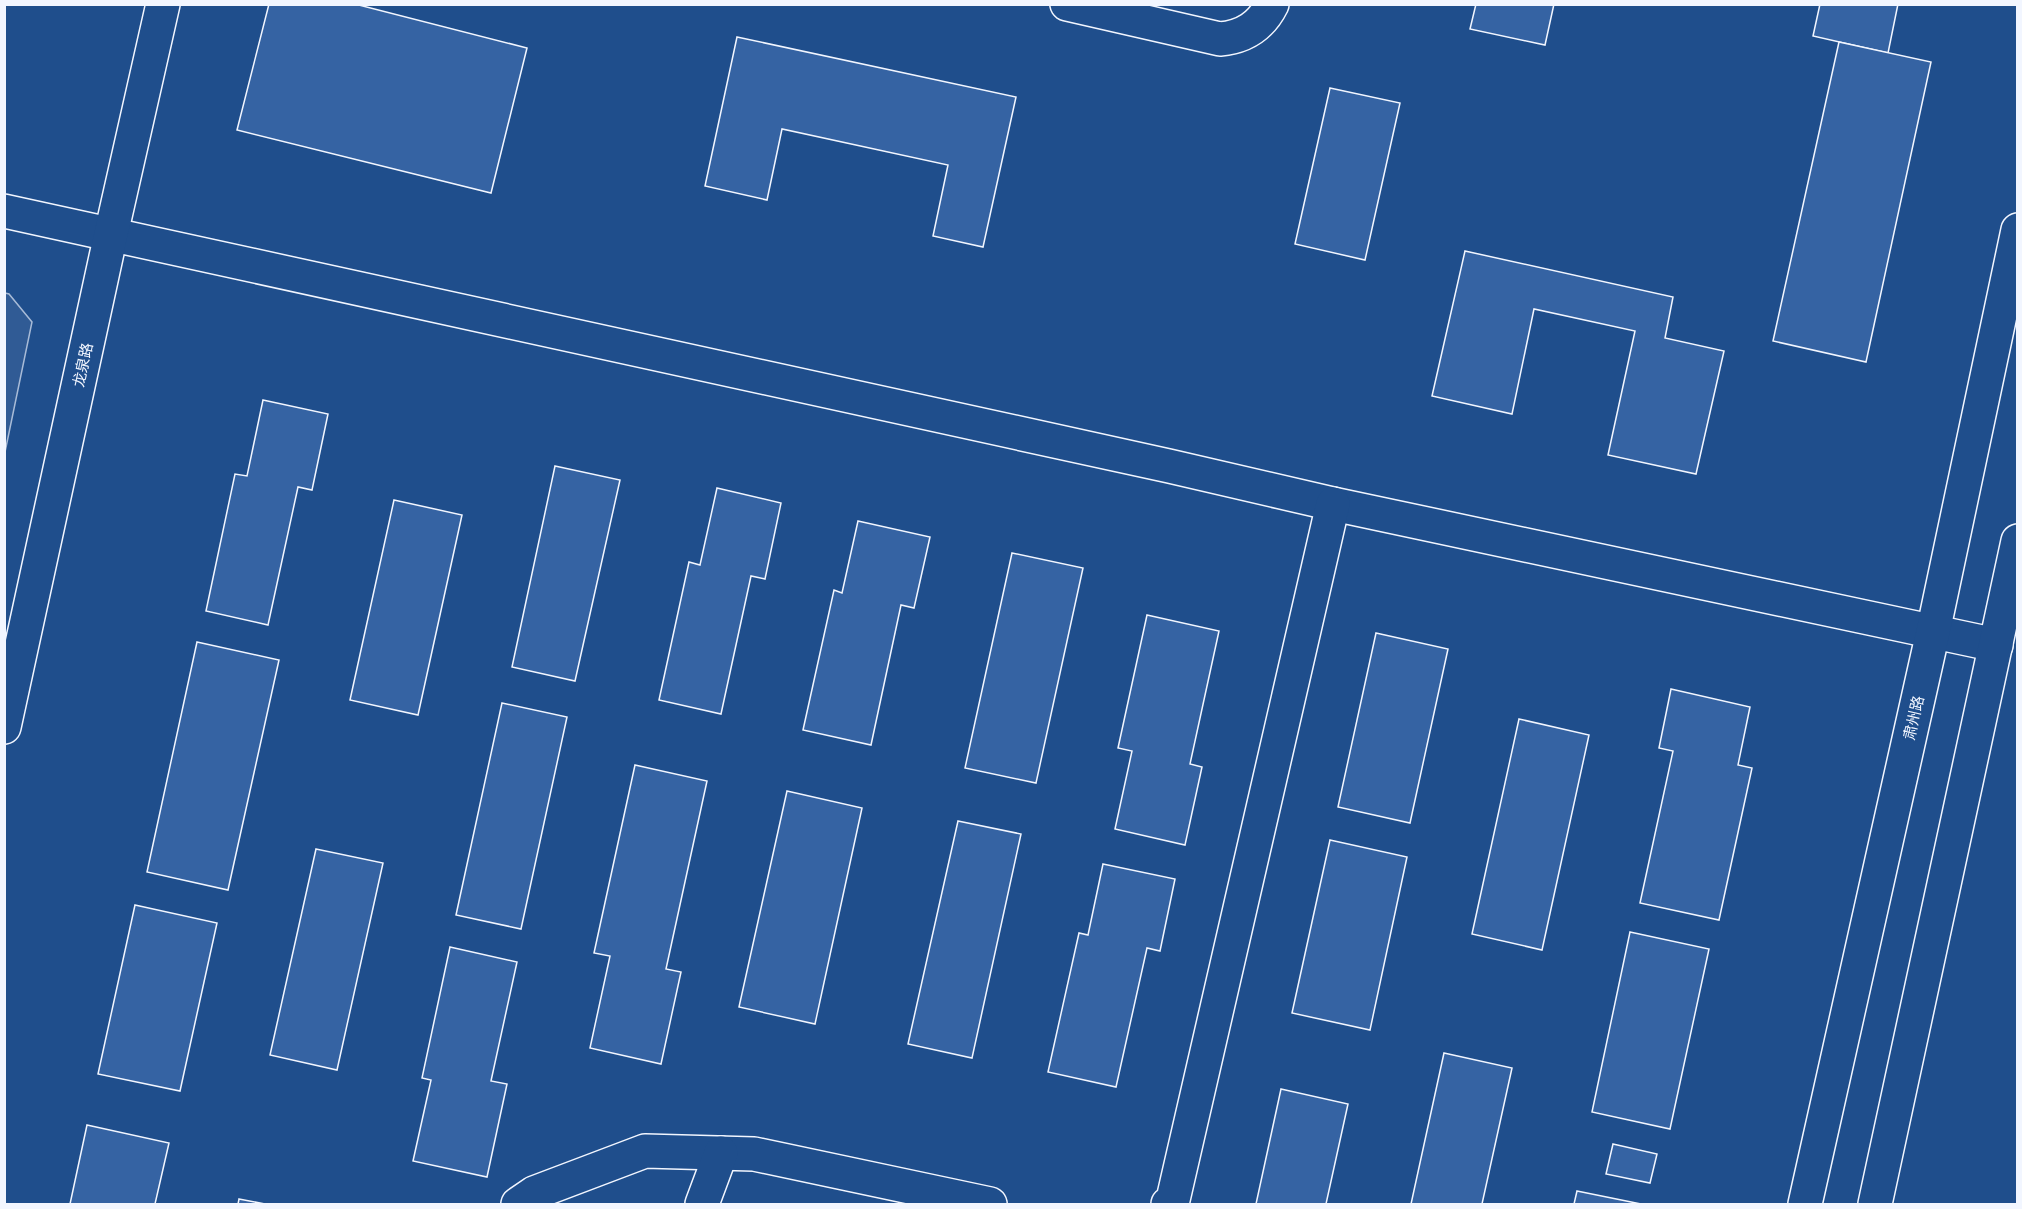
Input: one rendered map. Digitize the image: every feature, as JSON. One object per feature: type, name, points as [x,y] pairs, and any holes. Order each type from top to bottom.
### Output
[{"type":"street","name":"龙泉路","points":[[4,727],[163,4]]},
{"type":"street","points":[[1067,4],[1220,39],[1233,38],[1258,25],[1272,4]]},
{"type":"street","points":[[4,211],[1169,466],[1333,504],[1996,645]]},
{"type":"street","name":"肃州路","points":[[1805,1204],[1933,632],[2018,230]]},
{"type":"street","points":[[1171,1204],[1333,504]]},
{"type":"street","points":[[1875,1204],[2018,541]]},
{"type":"street","points":[[518,1204],[534,1193],[645,1151],[754,1154],[932,1198],[990,1204]]},
{"type":"street","points":[[702,1204],[721,1153]]},
{"type":"shaded area","points":[[5,293],[9,294],[32,322],[5,452]]},
{"type":"building","points":[[269,4],[355,4],[527,48],[491,193],[237,130]]},
{"type":"building","points":[[1476,4],[1554,4],[1545,45],[1470,29]]},
{"type":"building","points":[[1820,4],[1898,4],[1888,53],[1813,36]]},
{"type":"building","points":[[737,37],[1016,97],[983,247],[933,236],[948,165],[782,129],[767,200],[705,186]]},
{"type":"building","points":[[1839,42],[1931,62],[1866,362],[1773,341]]},
{"type":"building","points":[[1330,88],[1400,103],[1365,260],[1295,244]]},
{"type":"building","points":[[1465,251],[1673,297],[1665,338],[1724,351],[1696,474],[1608,455],[1635,331],[1534,309],[1512,414],[1432,396]]},
{"type":"building","points":[[263,400],[328,414],[312,490],[298,487],[268,625],[206,611],[235,474],[247,476]]},
{"type":"building","points":[[555,466],[620,480],[575,681],[512,667]]},
{"type":"building","points":[[717,488],[781,503],[765,579],[751,576],[721,714],[659,700],[689,562],[700,565]]},
{"type":"building","points":[[394,500],[462,515],[418,715],[350,700]]},
{"type":"building","points":[[858,521],[930,537],[914,608],[901,605],[871,745],[803,730],[834,590],[842,593]]},
{"type":"building","points":[[1012,553],[1083,568],[1036,783],[965,768]]},
{"type":"building","points":[[1147,615],[1219,631],[1190,764],[1202,767],[1185,845],[1115,829],[1132,751],[1118,748]]},
{"type":"building","points":[[1376,633],[1448,649],[1410,823],[1338,807]]},
{"type":"building","points":[[197,642],[279,660],[228,890],[147,872]]},
{"type":"building","points":[[1671,689],[1750,707],[1738,765],[1752,768],[1719,920],[1640,903],[1673,751],[1659,748]]},
{"type":"building","points":[[502,703],[567,717],[521,929],[456,915]]},
{"type":"building","points":[[1519,719],[1589,735],[1542,950],[1472,934]]},
{"type":"building","points":[[635,765],[707,781],[666,969],[681,972],[661,1064],[590,1048],[610,956],[594,953]]},
{"type":"building","points":[[787,791],[862,808],[815,1024],[739,1007]]},
{"type":"building","points":[[958,821],[1021,834],[972,1058],[908,1044]]},
{"type":"building","points":[[1330,840],[1407,857],[1370,1030],[1292,1013]]},
{"type":"building","points":[[316,849],[383,863],[337,1070],[270,1055]]},
{"type":"building","points":[[1103,864],[1175,879],[1160,951],[1147,948],[1116,1087],[1048,1072],[1079,933],[1088,935]]},
{"type":"building","points":[[135,905],[217,923],[180,1091],[98,1074]]},
{"type":"building","points":[[1630,932],[1709,949],[1670,1129],[1592,1112]]},
{"type":"building","points":[[450,947],[517,962],[491,1081],[507,1084],[487,1177],[413,1161],[431,1080],[422,1078]]},
{"type":"building","points":[[1444,1053],[1512,1068],[1482,1204],[1411,1204]]},
{"type":"building","points":[[1281,1089],[1348,1104],[1326,1204],[1256,1204]]},
{"type":"building","points":[[87,1125],[169,1143],[155,1204],[70,1204]]},
{"type":"building","points":[[1613,1144],[1657,1154],[1650,1183],[1606,1174]]},
{"type":"building","points":[[1577,1191],[1641,1204],[1574,1204]]},
{"type":"building","points":[[239,1199],[265,1204],[238,1204]]}]
